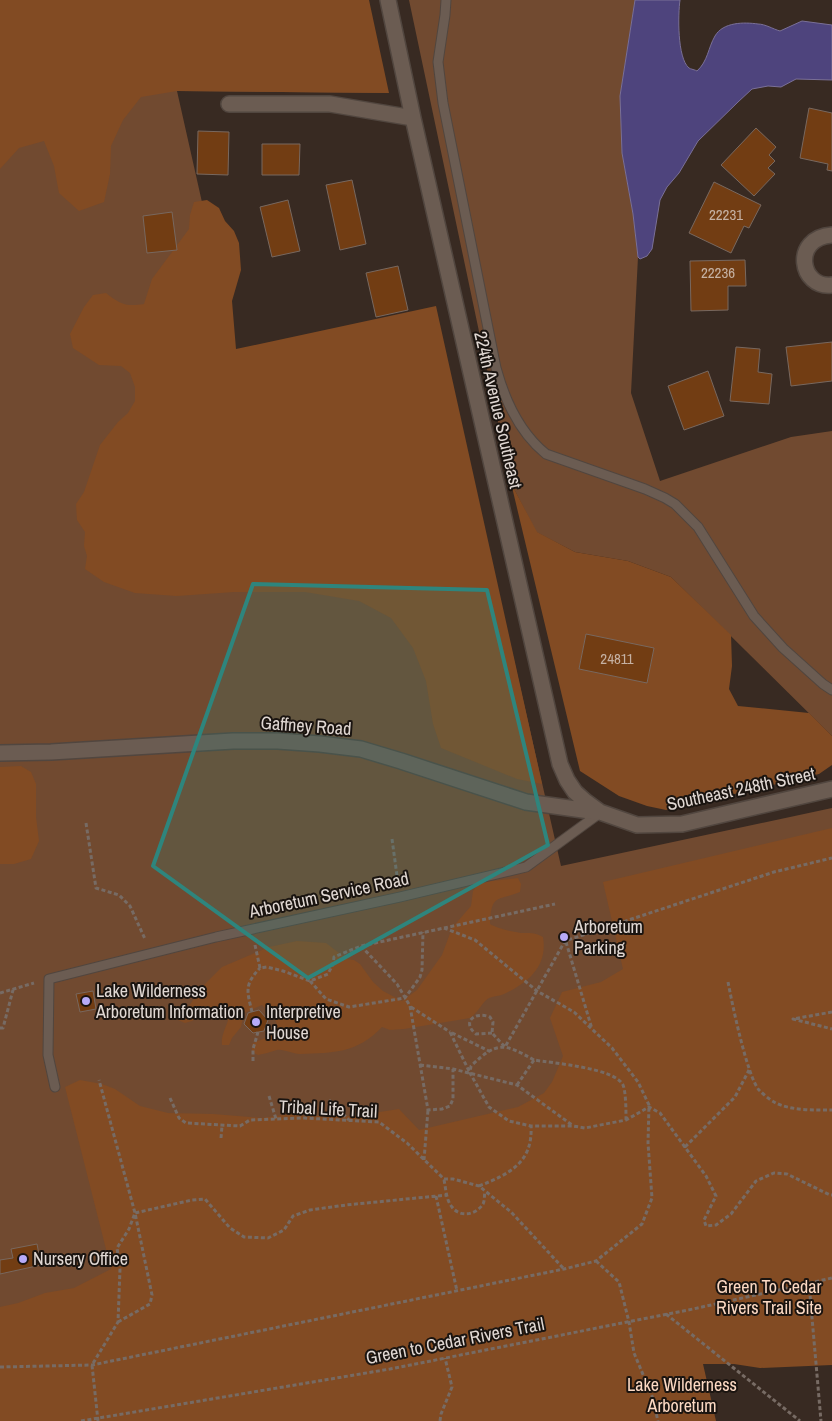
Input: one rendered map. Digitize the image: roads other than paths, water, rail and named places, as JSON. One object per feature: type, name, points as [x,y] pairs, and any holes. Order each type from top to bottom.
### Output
[{"type":"street","name":"224th Avenue Southeast","points":[[388,0],[413,118],[560,764],[575,792],[600,812]]},
{"type":"street","points":[[229,104],[330,104],[413,118]]},
{"type":"street","points":[[832,235],[823,235],[814,240],[807,248],[804,257],[805,268],[810,276],[818,283],[827,286],[832,285]]},
{"type":"street","name":"Gaffney Road","points":[[0,753],[51,752],[232,740],[320,744],[361,749],[526,802],[600,812]]},
{"type":"street","name":"Southeast 248th Street","points":[[600,812],[637,825],[682,824],[832,789]]},
{"type":"lane","points":[[446,0],[438,62],[443,103],[496,368],[509,408],[535,445],[546,454],[637,486],[675,504],[698,527],[754,616],[783,648],[832,690]]},
{"type":"lane","name":"Arboretum Service Road","points":[[55,1087],[48,1055],[49,979],[252,928],[400,897],[526,867],[600,812]]},
{"type":"place","name":"Arboretum Parking","points":[[564,937]]},
{"type":"place","name":"Lake Wilderness Arboretum Information","points":[[86,1001]]},
{"type":"place","name":"Interpretive House","points":[[256,1022]]},
{"type":"place","name":"Nursery Office","points":[[23,1259]]},
{"type":"park label","name":"Green To Cedar Rivers Trail Site","points":[[769,1297]]},
{"type":"park label","name":"Lake Wilderness Arboretum","points":[[682,1395]]}]
